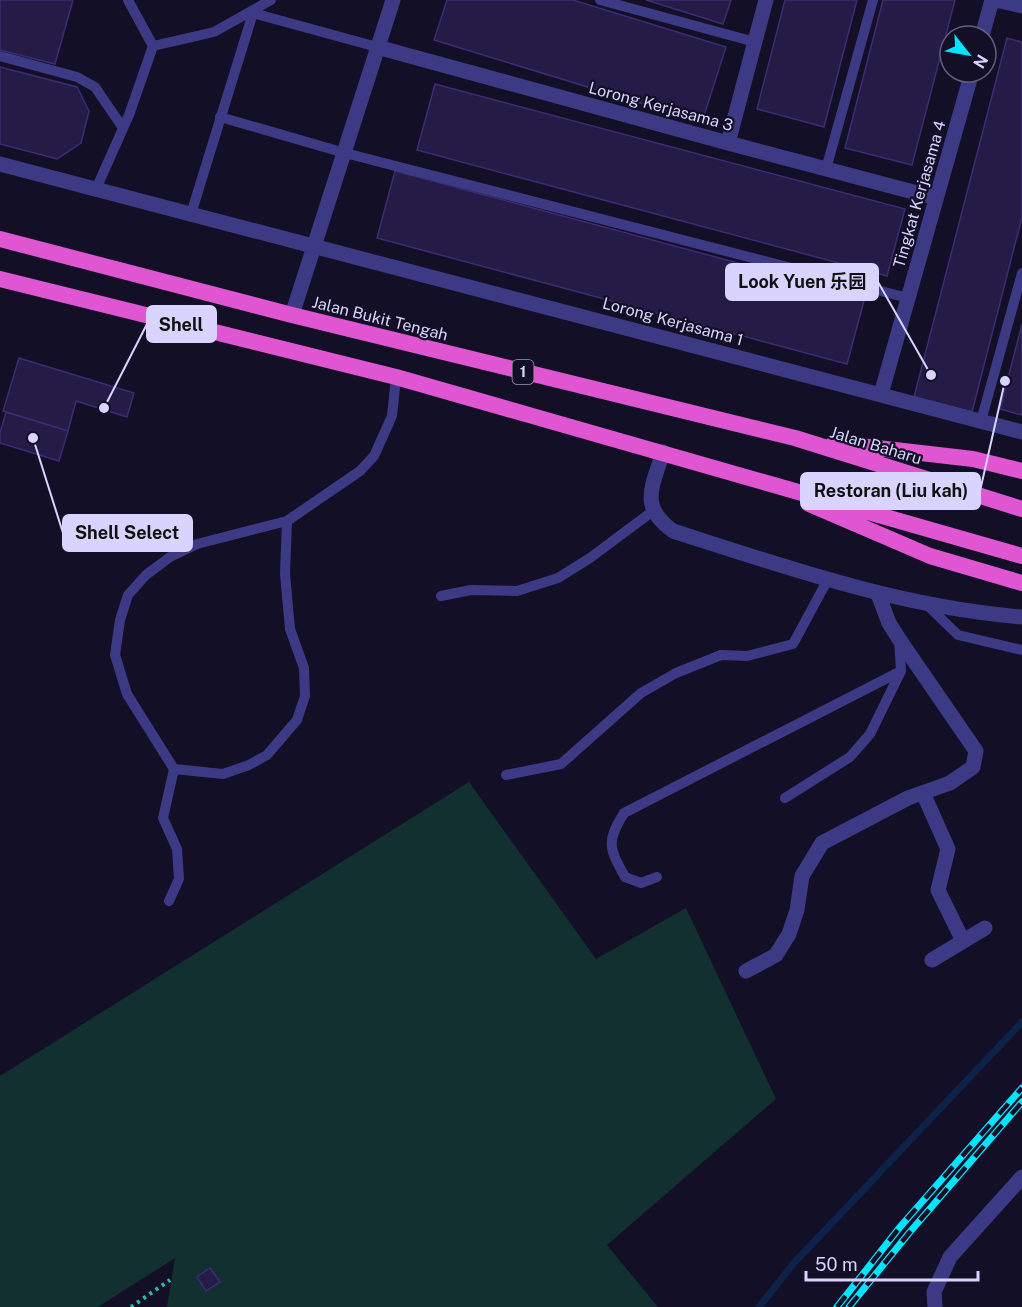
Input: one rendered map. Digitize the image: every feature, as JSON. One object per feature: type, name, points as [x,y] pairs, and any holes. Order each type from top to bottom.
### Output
[{"type":"highway","name":"Jalan Bukit Tengah","points":[[0,239],[292,315],[753,428]]},
{"type":"highway","name":"1","points":[[0,279],[396,377],[1022,556]]},
{"type":"highway","name":"Jalan Baharu","points":[[753,428],[795,438],[1022,509]]},
{"type":"highway","points":[[795,438],[973,459],[1022,471]]},
{"type":"highway","points":[[708,465],[824,510],[930,556],[1022,583]]},
{"type":"street","points":[[292,315],[393,0]]},
{"type":"street","points":[[728,143],[766,0]]},
{"type":"street","points":[[986,24],[994,0],[1022,6]]},
{"type":"street","name":"Lorong Kerjasama 3","points":[[377,47],[936,198]]},
{"type":"street","name":"Tingkat Kerjasama 4","points":[[881,394],[969,84]]},
{"type":"street","name":"Lorong Kerjasama 1","points":[[0,164],[1022,432]]},
{"type":"street","points":[[663,452],[650,497],[659,521],[673,531],[827,581],[878,594],[984,614],[1022,617]]},
{"type":"street","points":[[746,972],[776,955],[781,948],[789,934],[797,910],[802,876],[822,843],[908,798],[950,783],[972,767],[976,751],[888,623],[878,594]]},
{"type":"street","points":[[923,793],[948,849],[938,890],[963,941]]},
{"type":"street","points":[[932,960],[985,928]]},
{"type":"street","points":[[935,1307],[933,1292],[950,1257],[1022,1177]]},
{"type":"lane","points":[[96,189],[123,128],[153,46],[128,0]]},
{"type":"lane","points":[[153,46],[214,32],[271,0]]},
{"type":"lane","points":[[600,0],[755,42]]},
{"type":"lane","points":[[826,169],[873,0]]},
{"type":"lane","points":[[191,214],[253,13],[377,47]]},
{"type":"lane","points":[[0,56],[77,77],[95,87],[123,128]]},
{"type":"lane","points":[[220,117],[345,153],[908,298]]},
{"type":"lane","points":[[981,421],[1022,273]]},
{"type":"lane","points":[[169,901],[179,879],[177,849],[163,818],[174,769],[127,694],[115,655],[120,620],[128,595],[146,575],[170,557],[197,544],[286,521],[360,471],[374,456],[392,416],[396,377]]},
{"type":"lane","points":[[441,596],[471,590],[517,591],[558,578],[590,558],[653,510]]},
{"type":"lane","points":[[174,769],[223,774],[249,765],[267,755],[297,720],[305,696],[304,668],[290,629],[285,574],[286,521]]},
{"type":"lane","points":[[506,775],[561,764],[641,693],[676,673],[721,655],[747,656],[793,644],[827,581]]},
{"type":"lane","points":[[924,602],[958,635],[1022,650]]},
{"type":"lane","points":[[784,798],[850,757],[870,734],[901,671],[899,639]]},
{"type":"lane","points":[[657,877],[641,883],[625,877],[612,854],[611,832],[624,813],[901,671]]},
{"type":"path","points":[[131,1307],[170,1280]]},
{"type":"green space","points":[[469,782],[596,959],[686,908],[776,1099],[607,1245],[658,1307],[167,1307],[175,1258],[98,1307],[0,1307],[0,1076]]},
{"type":"building","points":[[0,0],[73,0],[55,64],[0,50]]},
{"type":"building","points":[[447,0],[573,0],[726,47],[702,122],[434,40]]},
{"type":"building","points":[[646,0],[731,0],[723,24]]},
{"type":"building","points":[[785,0],[857,0],[824,127],[757,109]]},
{"type":"building","points":[[883,0],[955,0],[949,24],[938,24],[938,65],[912,165],[845,148]]},
{"type":"building","points":[[1007,38],[1022,42],[1022,217],[972,412],[914,397],[995,84],[998,84],[998,73]]},
{"type":"building","points":[[0,67],[77,87],[89,111],[81,143],[57,159],[0,144]]},
{"type":"building","points":[[435,84],[905,209],[887,276],[417,150]]},
{"type":"building","points":[[395,171],[865,297],[847,364],[377,238]]},
{"type":"building","points":[[1022,324],[1022,415],[1000,409]]},
{"type":"building","points":[[19,358],[134,393],[127,417],[76,401],[68,431],[3,411]]},
{"type":"building","points":[[6,412],[68,431],[59,461],[0,443],[0,433]]},
{"type":"building","points":[[210,1268],[220,1282],[206,1291],[197,1277]]},
{"type":"waterway","points":[[759,1307],[794,1263],[1022,1022]]},
{"type":"railway","points":[[837,1307],[900,1227],[1022,1088]]},
{"type":"railway","points":[[849,1307],[909,1233],[1022,1102]]},
{"type":"place","name":"Look Yuen 乐园","points":[[931,375]]},
{"type":"place","name":"Restoran (Liu kah)","points":[[1005,381]]},
{"type":"place","name":"Shell","points":[[104,408]]},
{"type":"place","name":"Shell Select","points":[[33,438]]}]
